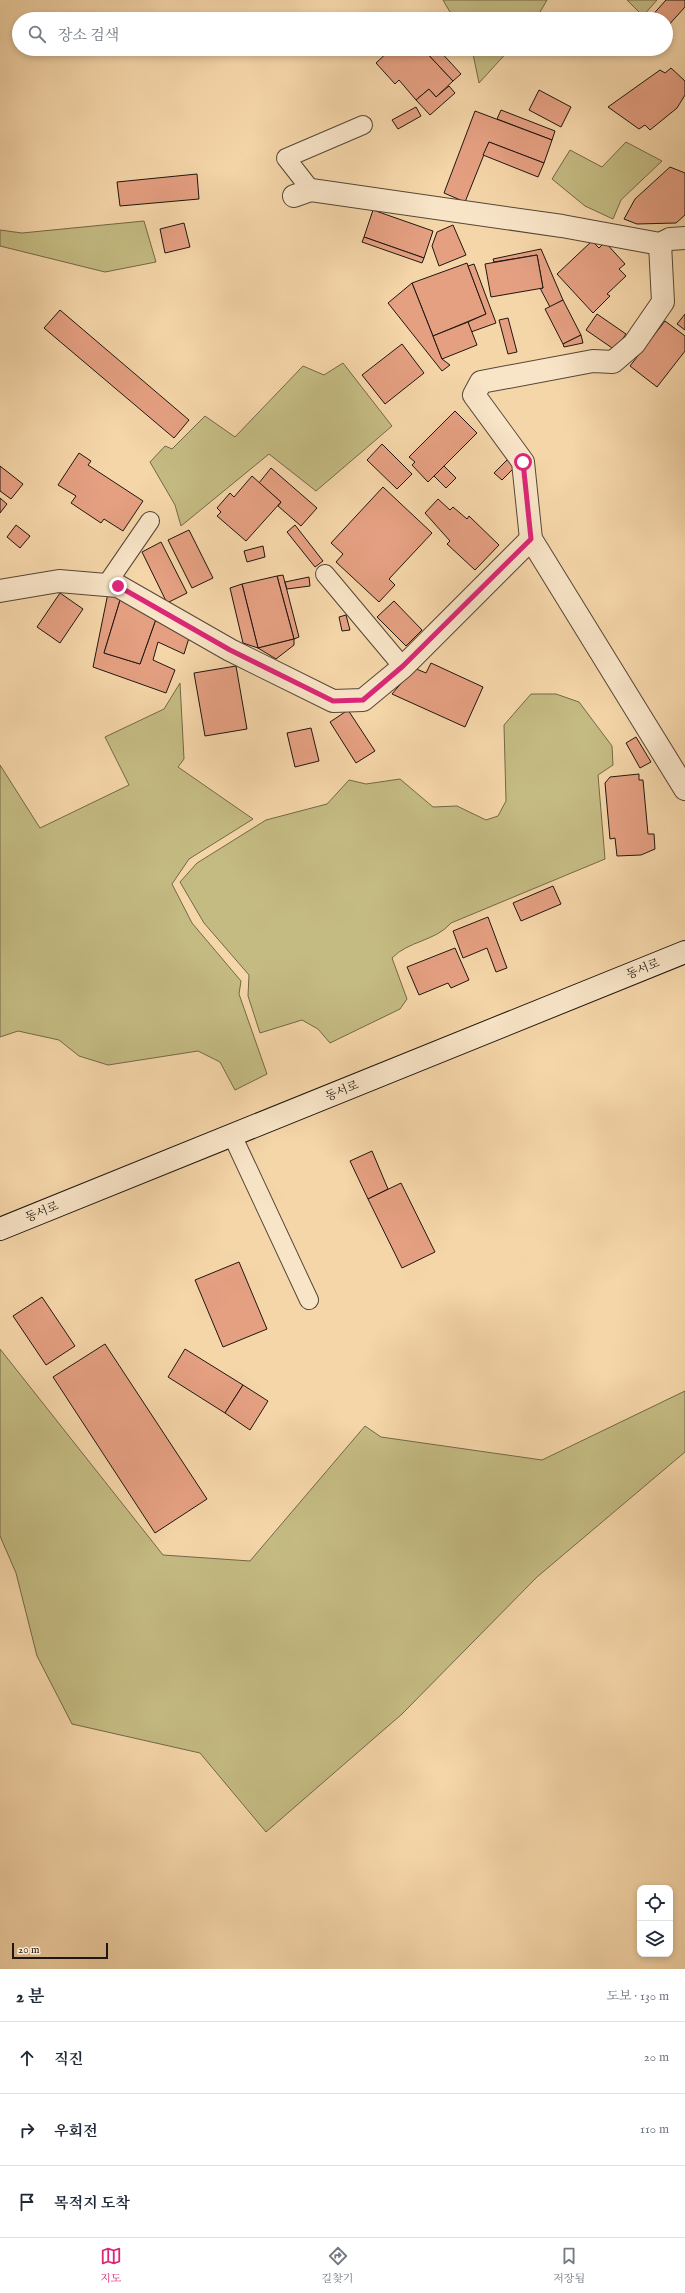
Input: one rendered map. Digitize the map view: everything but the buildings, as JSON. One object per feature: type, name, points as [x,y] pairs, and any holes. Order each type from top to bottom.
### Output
[{"type":"street","points":[[302,193],[562,226],[660,244],[670,239],[685,238]]},
{"type":"street","points":[[660,244],[663,302],[634,344],[613,362],[594,361],[481,382],[474,395],[523,462],[531,539],[685,789]]},
{"type":"street","points":[[0,591],[59,581],[118,586],[230,650],[333,701],[363,700],[403,666],[531,539]]},
{"type":"street","name":"동서로","points":[[0,1229],[685,952]]},
{"type":"lane","points":[[302,193],[286,158],[363,125]]},
{"type":"lane","points":[[106,585],[150,521]]},
{"type":"lane","points":[[325,574],[403,666]]},
{"type":"lane","points":[[232,1135],[309,1300]]},
{"type":"shaded area","points":[[443,0],[547,0],[540,12],[450,12]]},
{"type":"shaded area","points":[[627,0],[657,0],[646,12],[639,12]]},
{"type":"shaded area","points":[[473,56],[504,56],[479,83]]},
{"type":"shaded area","points":[[626,142],[662,161],[621,200],[613,219],[585,206],[552,179],[570,150],[602,167]]},
{"type":"shaded area","points":[[144,221],[156,262],[105,272],[0,246],[0,230],[22,233]]},
{"type":"shaded area","points":[[343,363],[392,426],[316,491],[269,454],[181,526],[175,505],[150,462],[165,446],[172,449],[205,416],[235,437],[303,366],[324,375]]},
{"type":"shaded area","points":[[180,683],[184,759],[178,767],[253,819],[189,859],[172,884],[192,923],[241,981],[239,994],[267,1074],[235,1090],[220,1062],[198,1051],[108,1065],[79,1056],[59,1040],[18,1031],[0,1037],[0,765],[40,828],[129,785],[105,737],[164,709]]},
{"type":"shaded area","points":[[531,694],[556,694],[579,702],[612,746],[613,765],[598,775],[605,859],[451,923],[438,934],[399,952],[392,958],[407,999],[400,1009],[330,1043],[318,1029],[302,1020],[260,1033],[248,996],[249,975],[204,923],[180,882],[197,863],[266,820],[327,804],[349,780],[366,784],[400,779],[433,807],[457,806],[486,820],[498,816],[506,801],[504,725]]},
{"type":"shaded area","points":[[0,1349],[163,1555],[250,1561],[365,1426],[381,1437],[542,1460],[685,1391],[685,1452],[537,1577],[402,1714],[266,1832],[200,1753],[72,1724],[37,1656],[16,1573],[0,1536]]},
{"type":"route","points":[[118,586],[230,650],[333,701],[363,700],[403,666],[531,539],[523,462]]}]
